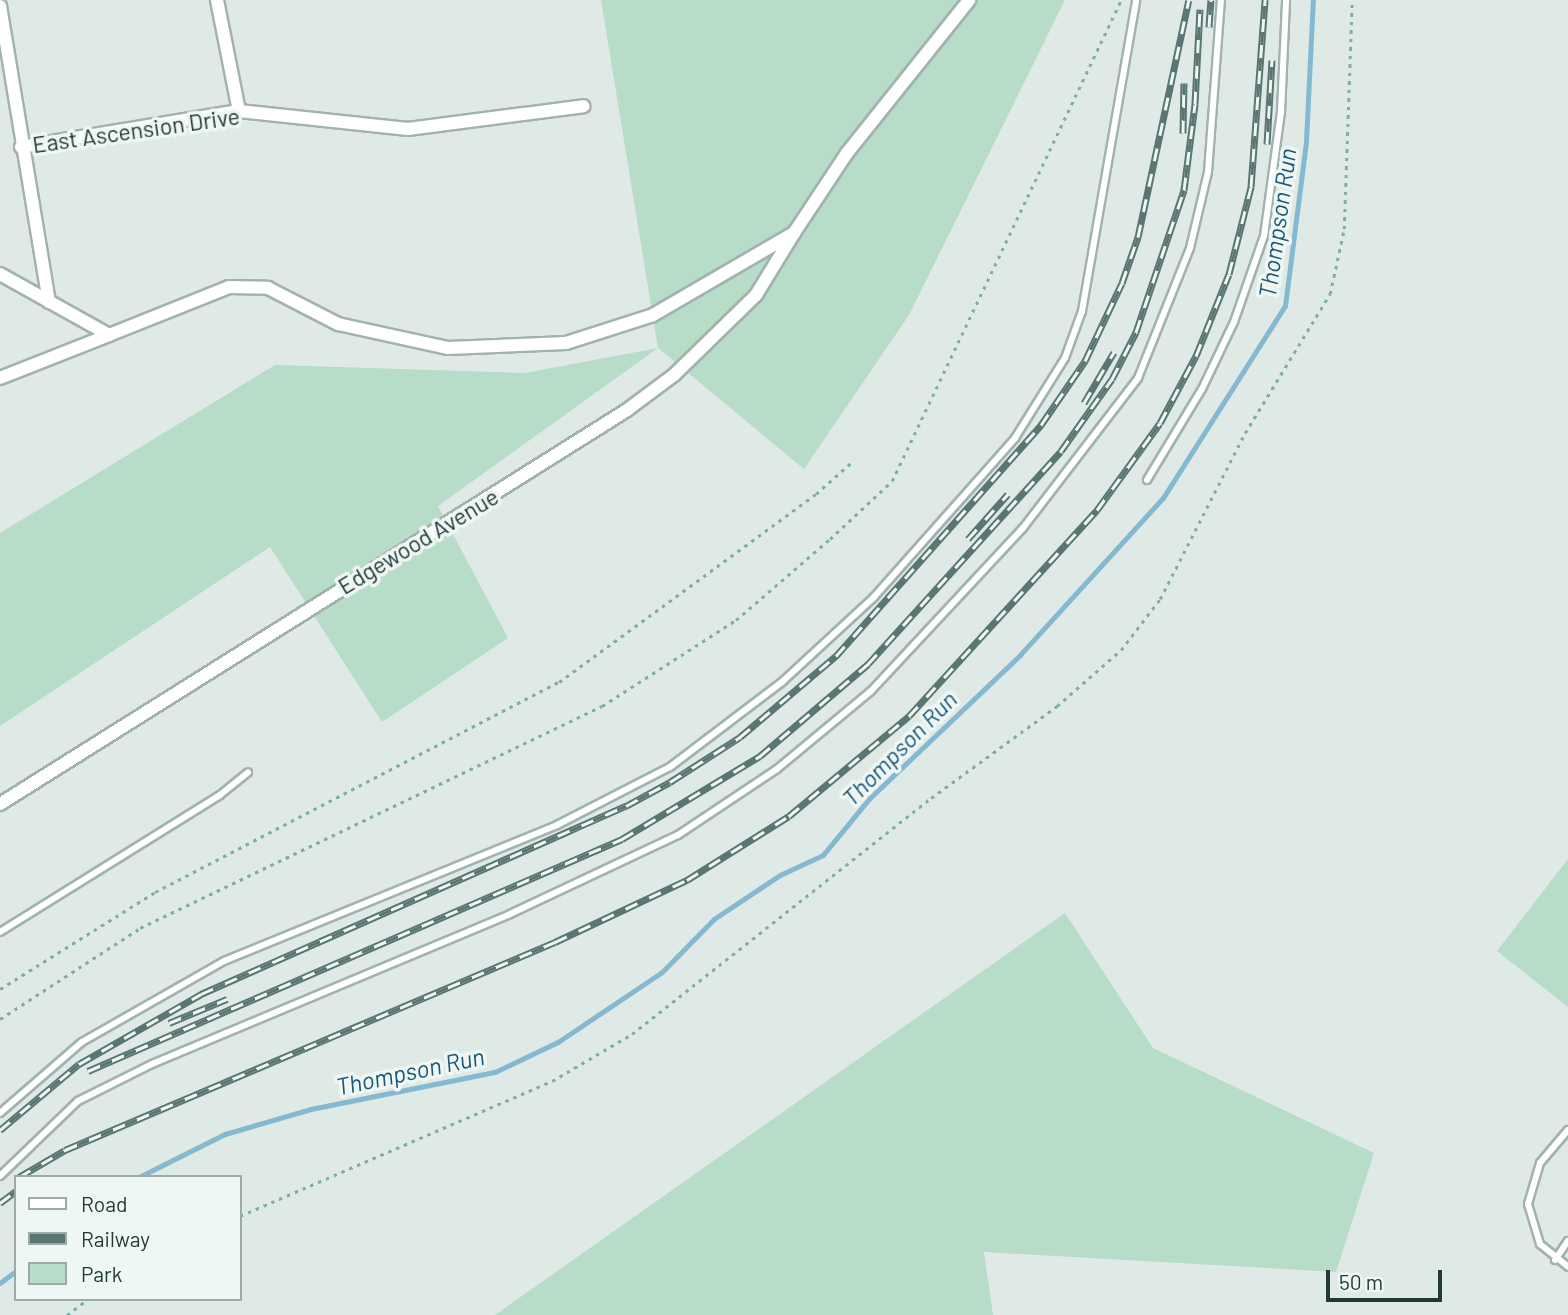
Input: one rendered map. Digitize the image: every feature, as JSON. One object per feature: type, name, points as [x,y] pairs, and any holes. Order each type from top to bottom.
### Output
[{"type":"street","points":[[217,0],[239,111]]},
{"type":"street","name":"Edgewood Avenue","points":[[0,804],[627,410],[674,375],[756,295],[847,153],[969,0]]},
{"type":"street","points":[[0,6],[21,147],[49,302]]},
{"type":"street","name":"East Ascension Drive","points":[[21,147],[239,111],[408,129],[584,106]]},
{"type":"street","points":[[0,378],[229,287],[268,289],[338,324],[448,348],[566,343],[653,315],[794,233]]},
{"type":"street","points":[[0,274],[109,335]]},
{"type":"lane","points":[[0,1113],[82,1042],[224,961],[558,825],[670,767],[782,682],[874,597],[1015,438],[1066,358],[1082,312],[1136,0]]},
{"type":"lane","points":[[0,1176],[78,1101],[152,1064],[509,914],[678,835],[777,769],[871,691],[1023,528],[1138,378],[1190,248],[1208,172],[1221,0]]},
{"type":"lane","points":[[1147,480],[1202,389],[1234,322],[1264,236],[1281,112],[1286,0]]},
{"type":"lane","points":[[0,932],[220,795],[248,772]]},
{"type":"lane","points":[[1568,1130],[1541,1163],[1528,1204],[1535,1234],[1555,1259],[1568,1267]]},
{"type":"lane","points":[[1555,1259],[1568,1241]]},
{"type":"path","points":[[0,1019],[140,928],[601,706],[736,620],[830,540],[892,481],[1121,0]]},
{"type":"path","points":[[242,1215],[552,1080],[632,1034],[931,798],[1057,706],[1121,650],[1160,599],[1245,433],[1330,294],[1343,229],[1352,0]]},
{"type":"path","points":[[0,989],[155,892],[559,682],[816,494],[853,461]]},
{"type":"path","points":[[67,1315],[85,1301]]},
{"type":"green space","points":[[601,0],[1065,0],[909,315],[804,469],[658,348]]},
{"type":"green space","points":[[658,348],[438,506],[508,638],[382,722],[270,547],[0,726],[0,533],[275,365],[525,373]]},
{"type":"green space","points":[[1568,859],[1568,1007],[1497,951]]},
{"type":"green space","points":[[1065,913],[1153,1048],[1374,1153],[1336,1272],[984,1252],[993,1315],[495,1315]]},
{"type":"waterway","name":"Thompson Run","points":[[143,1175],[225,1134],[311,1109],[495,1072],[558,1042],[662,972],[714,919],[780,875],[823,855],[869,799],[1020,655],[1163,498],[1285,306],[1306,141],[1313,0]]},
{"type":"waterway","name":"Thompson Run","points":[[0,1283],[14,1272]]},
{"type":"railway","points":[[0,1130],[79,1064],[201,994],[626,806],[670,782],[740,737],[836,656],[1041,425],[1085,361],[1122,283],[1138,237],[1189,0]]},
{"type":"railway","points":[[1209,27],[1211,0]]},
{"type":"railway","points":[[22,1175],[65,1150],[555,942],[687,880],[789,816],[909,716],[1097,510],[1160,423],[1196,356],[1229,274],[1251,187],[1265,0]]},
{"type":"railway","points":[[88,1071],[622,839],[760,756],[868,664],[1061,451],[1112,379],[1136,332],[1184,190],[1195,104],[1200,9]]},
{"type":"railway","points":[[1267,144],[1272,60]]},
{"type":"railway","points":[[1183,133],[1184,83]]},
{"type":"railway","points":[[1084,403],[1114,352]]},
{"type":"railway","points":[[968,539],[1008,494]]},
{"type":"railway","points":[[169,1023],[227,999]]},
{"type":"railway","points":[[0,1203],[14,1192]]}]
